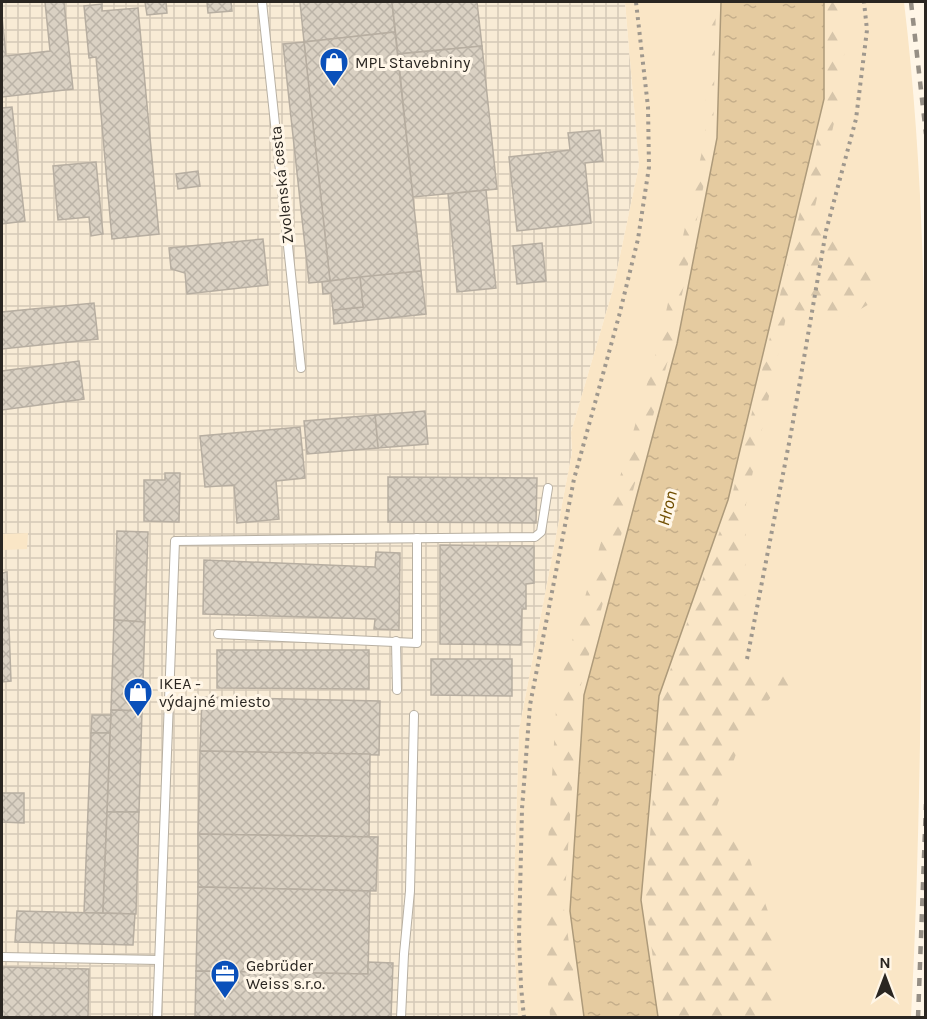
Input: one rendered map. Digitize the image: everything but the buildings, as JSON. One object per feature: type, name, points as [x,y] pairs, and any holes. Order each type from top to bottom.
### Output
[{"type":"lane","name":"Zvolenská cesta","points":[[262,2],[301,368]]},
{"type":"lane","points":[[157,1017],[174,541],[535,537],[541,532],[548,488]]},
{"type":"lane","points":[[218,634],[417,643],[417,538]]},
{"type":"lane","points":[[396,641],[397,690]]},
{"type":"lane","points":[[401,1017],[410,891],[414,715]]},
{"type":"lane","points":[[2,957],[159,960]]},
{"type":"path","points":[[524,1017],[519,938],[522,809],[530,705],[574,478],[638,238],[649,167],[648,107],[636,2]]},
{"type":"path","points":[[747,659],[791,433],[825,231],[856,119],[867,30],[864,2]]},
{"type":"shaded area","points":[[2,2],[625,2],[639,165],[613,289],[571,432],[572,452],[519,730],[513,918],[518,1017],[2,1018]]},
{"type":"green space","points":[[625,2],[721,2],[717,138],[677,344],[584,695],[570,911],[584,1017],[518,1018],[513,918],[519,730],[572,452],[571,432],[613,289],[639,165]]},
{"type":"green space","points":[[708,2],[716,2],[713,138],[672,345],[578,696],[564,909],[580,1017],[550,1017],[544,910],[557,693],[659,343],[705,138]]},
{"type":"green space","points":[[824,2],[904,2],[912,74],[924,292],[925,437],[919,800],[911,1017],[658,1018],[641,900],[659,696],[728,500],[824,99]]},
{"type":"green space","points":[[827,2],[840,2],[845,47],[839,101],[814,211],[853,244],[873,265],[871,303],[837,323],[788,308],[746,504],[745,606],[739,659],[765,676],[803,671],[810,681],[771,697],[745,730],[715,811],[750,860],[771,920],[778,1017],[661,1017],[645,900],[661,696],[731,500],[827,99]]},
{"type":"green space","points":[[28,533],[27,549],[2,550],[2,534]]},
{"type":"water","name":"Hron","points":[[721,2],[824,2],[824,99],[728,500],[659,696],[641,900],[658,1017],[584,1017],[570,911],[584,695],[677,344],[717,138]]},
{"type":"railway","points":[[911,2],[926,134]]},
{"type":"railway","points":[[918,1018],[926,804]]},
{"type":"place","name":"MPL Stavebniny","points":[[334,88]]},
{"type":"place","name":"IKEA - výdajné miesto","points":[[138,718]]},
{"type":"place","name":"Gebrüder Weiss s.r.o.","points":[[225,1000]]}]
